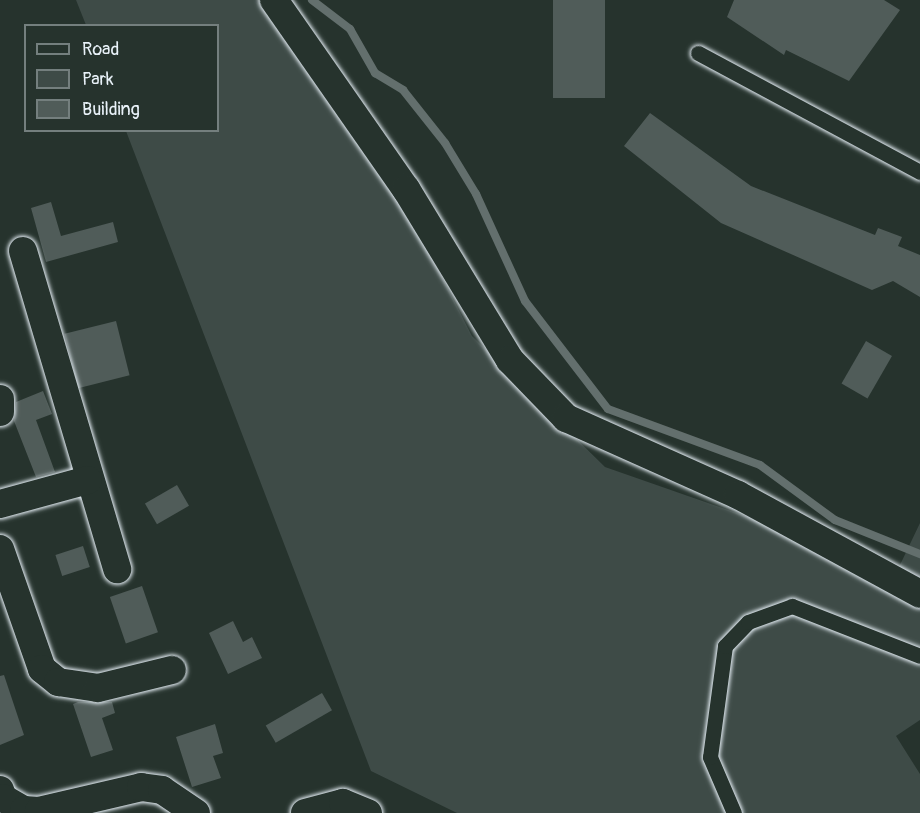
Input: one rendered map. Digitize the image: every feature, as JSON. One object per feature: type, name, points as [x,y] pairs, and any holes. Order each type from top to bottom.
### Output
[{"type":"street","points":[[274,0],[406,189],[510,360],[566,418],[738,495],[920,594]]},
{"type":"street","points":[[23,251],[88,480],[117,569]]},
{"type":"street","points":[[0,399],[0,412]]},
{"type":"street","points":[[0,504],[88,480]]},
{"type":"street","points":[[0,549],[42,669],[58,681],[98,688],[172,670]]},
{"type":"street","points":[[0,790],[3,798],[24,810],[39,811],[141,787],[162,790],[196,813]]},
{"type":"street","points":[[304,813],[343,803],[369,813]]},
{"type":"lane","points":[[698,53],[920,172]]},
{"type":"lane","points":[[734,813],[710,757],[725,646],[748,622],[792,606],[920,657]]},
{"type":"green space","points":[[76,0],[269,0],[406,207],[472,336],[605,467],[751,518],[889,588],[920,523],[920,720],[896,736],[920,774],[920,813],[457,813],[371,771],[126,132],[219,132],[219,24],[86,24]]},
{"type":"building","points":[[553,0],[605,0],[605,98],[553,98]]},
{"type":"building","points":[[734,0],[884,0],[900,10],[849,81],[786,50],[784,55],[727,17]]},
{"type":"building","points":[[650,113],[751,186],[875,235],[878,228],[902,237],[898,246],[920,255],[920,297],[893,281],[872,290],[721,223],[624,146]]},
{"type":"building","points":[[51,202],[61,236],[113,222],[118,242],[46,262],[31,208]]},
{"type":"building","points":[[116,321],[130,375],[78,388],[65,334]]},
{"type":"building","points":[[866,341],[892,356],[867,398],[842,383]]},
{"type":"building","points":[[43,391],[52,414],[36,420],[55,472],[36,477],[14,421],[16,402]]},
{"type":"building","points":[[177,485],[189,506],[157,524],[145,504]]},
{"type":"building","points":[[83,546],[90,567],[62,576],[55,555]]},
{"type":"building","points":[[142,586],[158,632],[126,643],[110,597]]},
{"type":"building","points":[[233,621],[243,642],[252,637],[262,658],[228,674],[209,633]]},
{"type":"building","points":[[4,675],[24,735],[0,745],[0,676]]},
{"type":"building","points":[[322,693],[332,710],[276,743],[266,726]]},
{"type":"building","points":[[112,702],[115,713],[102,718],[113,750],[91,757],[73,704]]},
{"type":"building","points":[[215,724],[223,753],[213,756],[221,778],[192,787],[176,737]]},
{"type":"waterway","points":[[312,0],[350,29],[375,73],[403,90],[445,143],[476,194],[525,301],[608,409],[760,465],[835,520],[920,554]]}]
